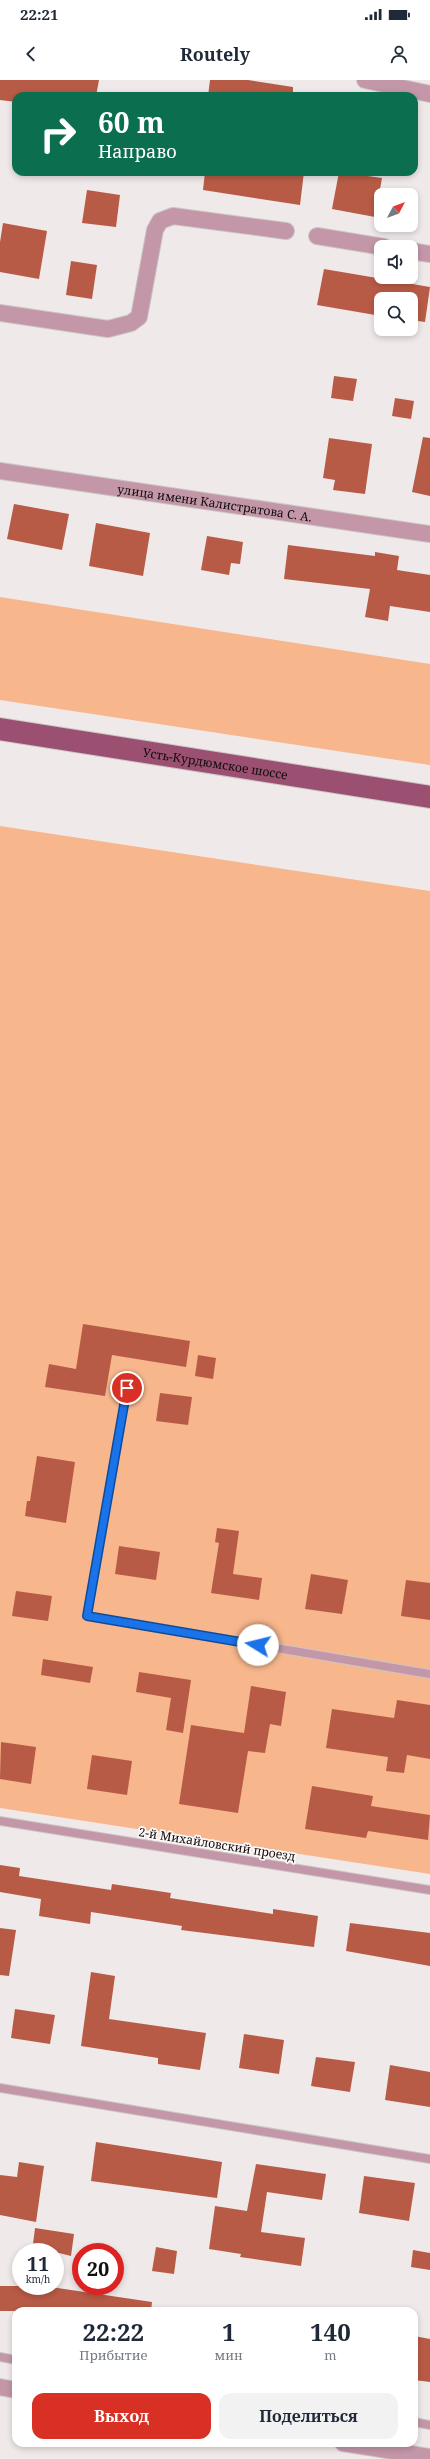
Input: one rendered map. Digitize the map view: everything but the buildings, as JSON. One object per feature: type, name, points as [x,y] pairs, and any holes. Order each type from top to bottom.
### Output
[{"type":"main road","name":"Усть-Курдюмское шоссе","points":[[0,729],[430,797]]},
{"type":"street","points":[[365,80],[430,94]]},
{"type":"street","points":[[0,313],[108,328],[131,323],[139,317],[155,230],[160,221],[173,216],[286,232]]},
{"type":"street","points":[[317,236],[374,245]]},
{"type":"street","points":[[418,252],[430,254]]},
{"type":"street","name":"улица имени Калистратова С. А.","points":[[0,471],[430,534]]},
{"type":"street","points":[[0,2387],[12,2389]]},
{"type":"street","points":[[368,2447],[430,2457]]},
{"type":"lane","points":[[127,1388],[87,1616],[430,1674]]},
{"type":"lane","name":"2-й Михайловский проезд","points":[[0,1821],[430,1890]]},
{"type":"lane","points":[[0,2088],[430,2159]]},
{"type":"lane","points":[[0,2357],[12,2359]]},
{"type":"lane","points":[[418,2423],[430,2425]]},
{"type":"shaded area","points":[[0,597],[430,664],[430,765],[0,700]]},
{"type":"shaded area","points":[[0,826],[430,891],[430,1874],[0,1808]]},
{"type":"route","points":[[127,1388],[87,1616],[258,1645]]}]
